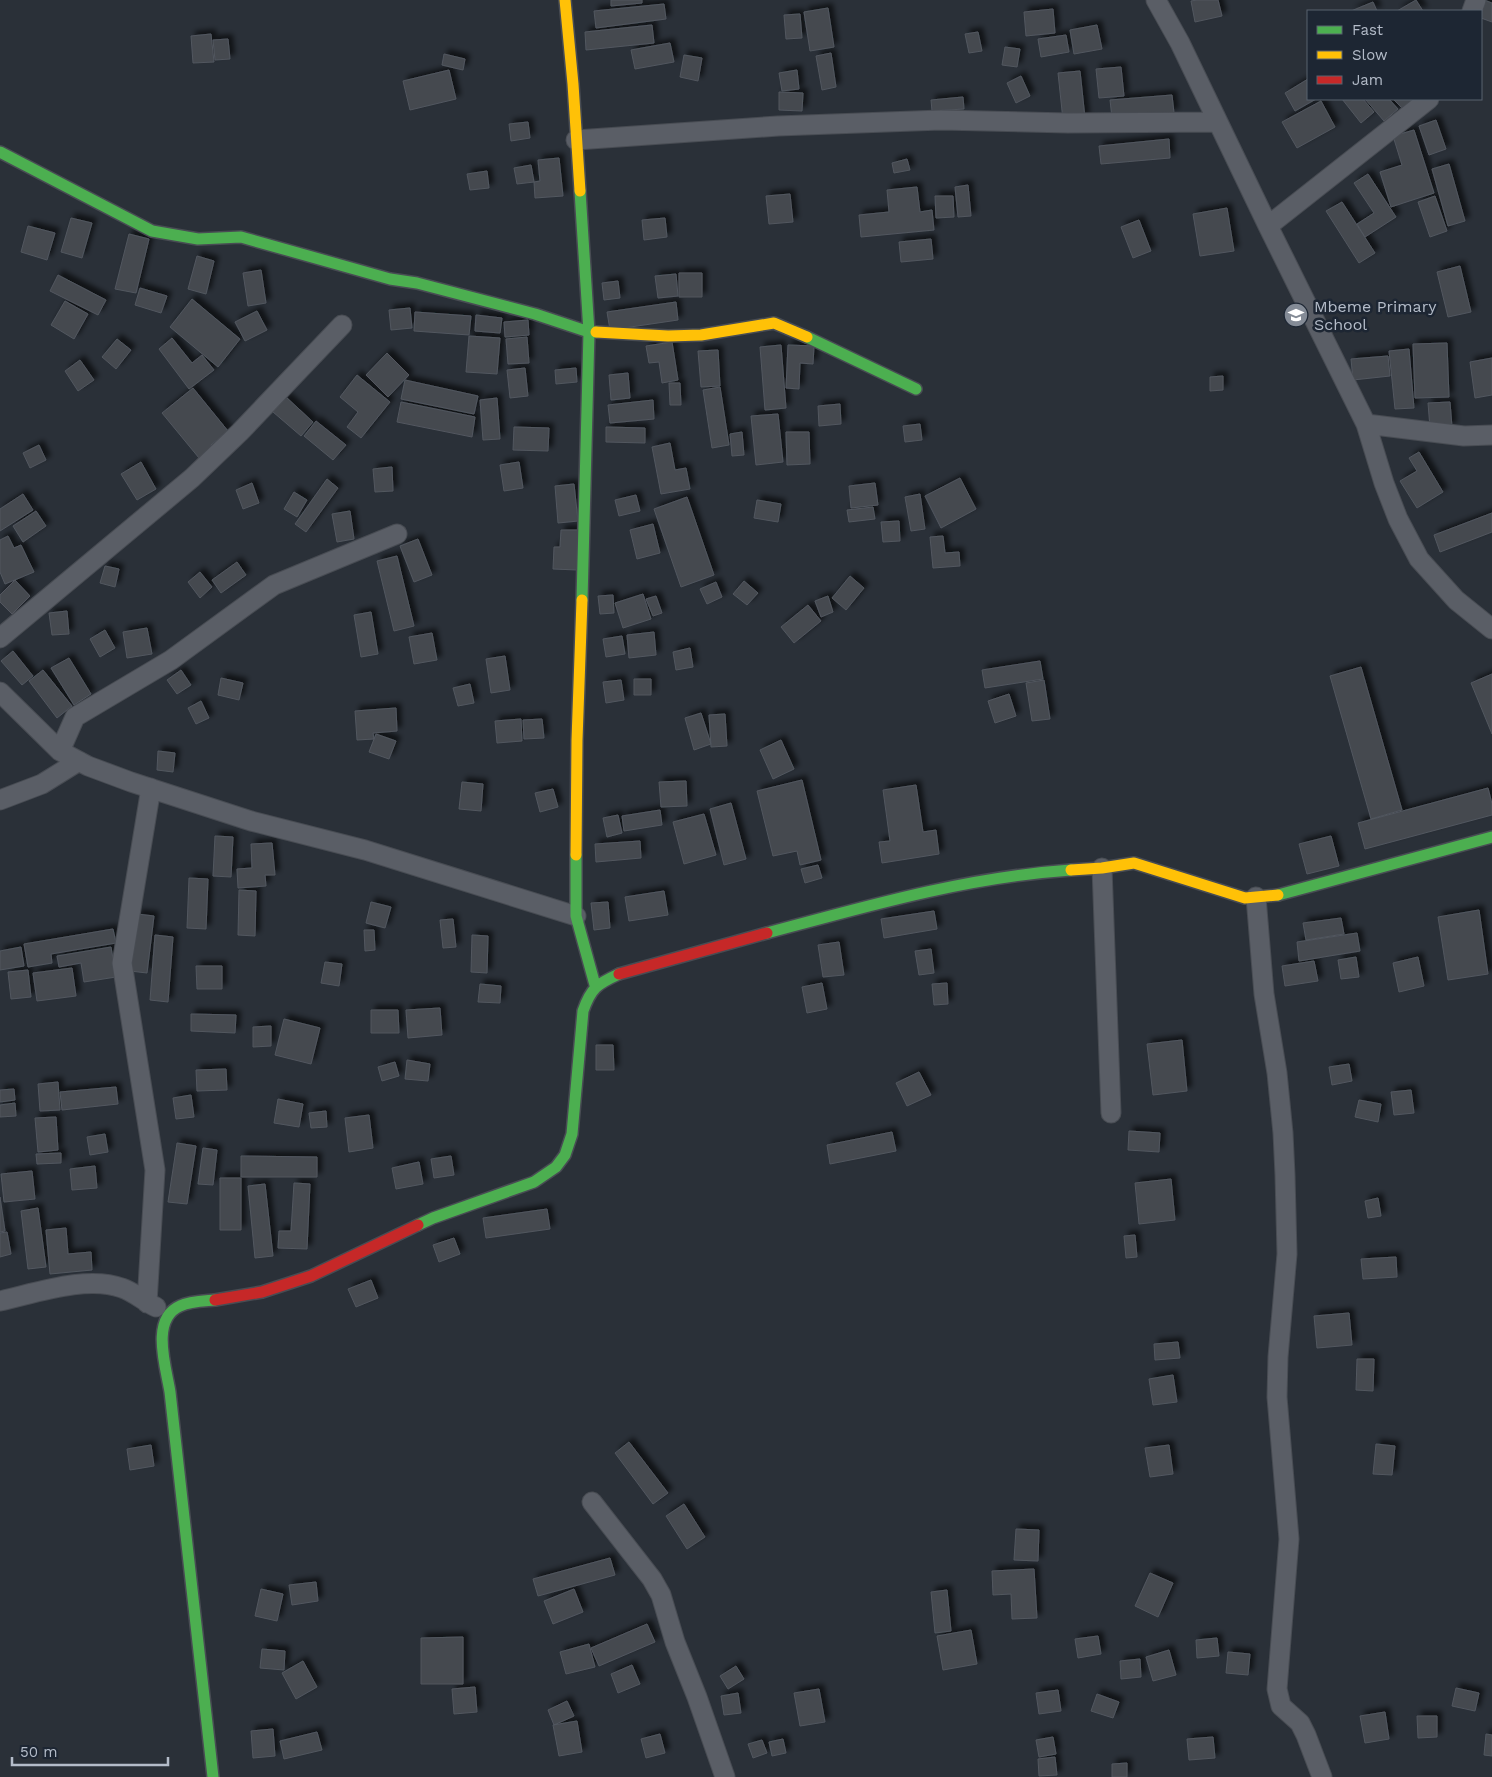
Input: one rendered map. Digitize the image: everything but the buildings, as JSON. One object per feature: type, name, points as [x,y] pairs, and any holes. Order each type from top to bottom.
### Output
[{"type":"street","points":[[565,0],[573,84],[589,332],[577,740],[576,916],[595,985]]},
{"type":"street","points":[[1156,0],[1180,43],[1366,424],[1384,483],[1419,559],[1456,600],[1492,629]]},
{"type":"street","points":[[1268,226],[1428,100]]},
{"type":"street","points":[[576,140],[778,126],[931,120],[1068,123],[1218,122]]},
{"type":"street","points":[[0,152],[152,231],[198,239],[241,237],[390,280],[417,284],[534,314],[589,332],[668,336],[710,334],[756,325],[774,324],[789,328],[916,389]]},
{"type":"street","points":[[0,638],[192,478],[240,432],[342,325]]},
{"type":"street","points":[[1366,424],[1464,436],[1492,435]]},
{"type":"street","points":[[60,751],[75,717],[171,660],[274,585],[397,534]]},
{"type":"street","points":[[0,692],[60,751],[88,766],[251,821],[402,861],[576,916]]},
{"type":"street","points":[[0,800],[42,784],[79,761]]},
{"type":"street","points":[[147,1303],[155,1170],[122,963],[151,788]]},
{"type":"street","points":[[212,1777],[170,1392],[163,1349],[162,1328],[168,1313],[181,1305],[262,1292],[311,1276],[433,1218],[534,1182],[556,1167],[565,1155],[572,1134],[584,1011],[588,995],[595,985],[621,974],[905,896],[981,880],[1134,863],[1245,898],[1279,896],[1492,837]]},
{"type":"street","points":[[1102,868],[1111,1113]]},
{"type":"street","points":[[1256,897],[1264,994],[1281,1116],[1285,1176],[1286,1254],[1277,1396],[1290,1539],[1277,1689],[1281,1706],[1300,1723],[1322,1777]]},
{"type":"street","points":[[0,1301],[68,1286],[99,1282],[123,1288],[168,1313]]},
{"type":"street","points":[[592,1502],[652,1578],[661,1595],[675,1642],[697,1697],[725,1777]]},
{"type":"traffic: fast","points":[[0,152],[152,231],[198,239],[241,237],[390,279],[417,283],[535,314],[589,332],[596,332]]},
{"type":"traffic: fast","points":[[580,191],[589,332],[582,600]]},
{"type":"traffic: fast","points":[[807,337],[916,389]]},
{"type":"traffic: fast","points":[[1278,895],[1492,837]]},
{"type":"traffic: fast","points":[[576,855],[576,916],[595,985]]},
{"type":"traffic: fast","points":[[767,933],[880,903],[955,886],[994,879],[1071,870]]},
{"type":"traffic: fast","points":[[418,1225],[534,1182],[556,1167],[565,1155],[572,1134],[583,1011],[592,992],[600,984],[619,974]]},
{"type":"traffic: fast","points":[[213,1777],[170,1392],[162,1344],[165,1321],[171,1312],[188,1303],[215,1300]]},
{"type":"traffic: slow","points":[[565,0],[580,191]]},
{"type":"traffic: slow","points":[[596,332],[668,336],[701,335],[774,323],[807,337]]},
{"type":"traffic: slow","points":[[576,855],[577,740],[582,600]]},
{"type":"traffic: slow","points":[[1071,870],[1134,863],[1245,898],[1278,895]]},
{"type":"traffic: jam","points":[[619,974],[767,933]]},
{"type":"traffic: jam","points":[[215,1300],[262,1292],[311,1276],[418,1225]]},
{"type":"place","name":"Mbeme Primary School","points":[[1296,315]]}]
